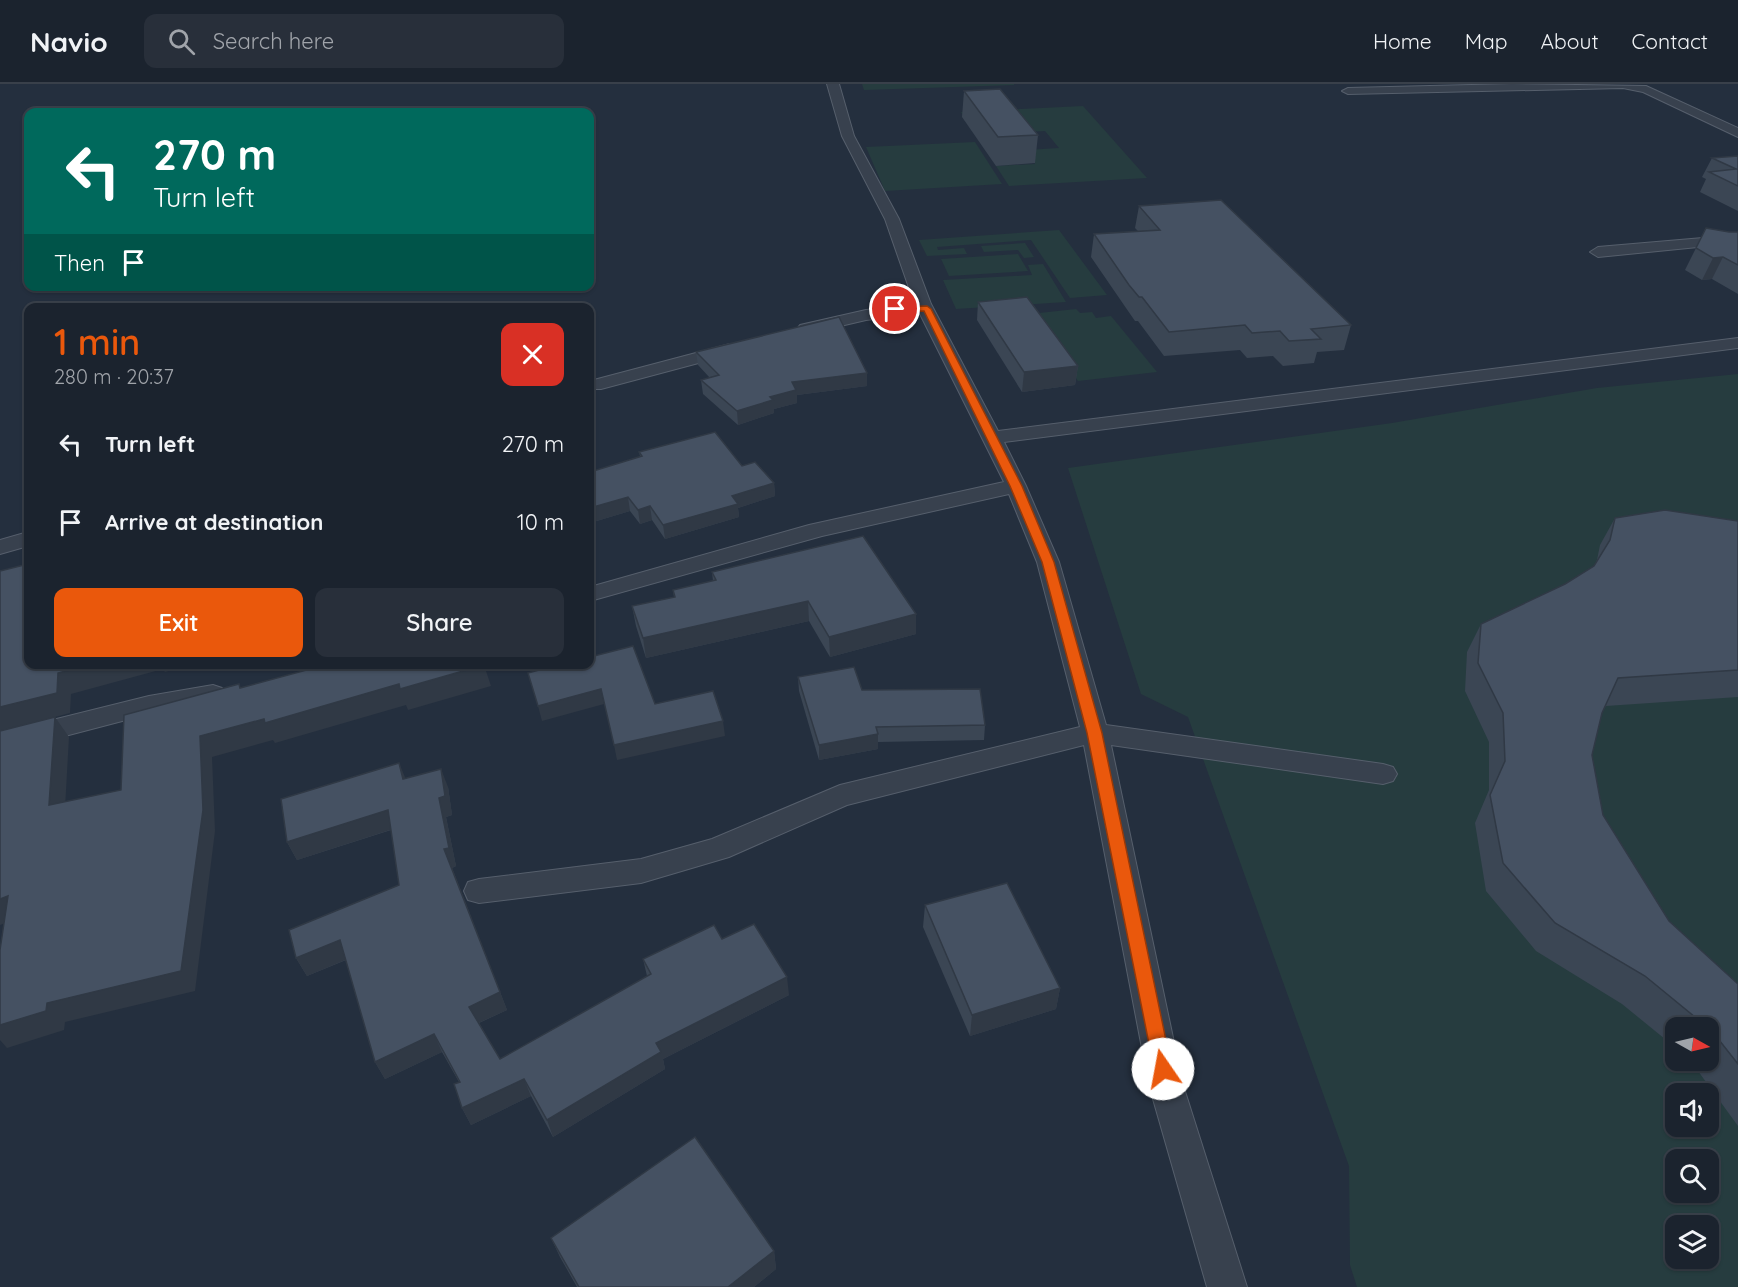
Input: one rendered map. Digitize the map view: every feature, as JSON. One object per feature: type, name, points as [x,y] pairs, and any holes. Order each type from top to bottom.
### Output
[{"type":"street","points":[[833,84],[848,136],[892,219],[923,304],[1016,486],[1048,562],[1095,733],[1166,1085],[1227,1287]]},
{"type":"street","points":[[1348,91],[1623,85],[1646,90],[1738,133]]},
{"type":"street","points":[[1598,252],[1738,239]]},
{"type":"street","points":[[786,334],[854,316],[895,309],[927,309]]},
{"type":"street","points":[[991,438],[1738,343]]},
{"type":"street","points":[[594,385],[741,346]]},
{"type":"street","points":[[594,593],[817,530],[1016,486]]},
{"type":"street","points":[[0,546],[24,540]]},
{"type":"street","points":[[0,743],[148,705],[239,689]]},
{"type":"street","points":[[479,891],[641,871],[718,849],[840,796],[1095,733],[1383,774]]},
{"type":"green space","points":[[862,84],[1014,84],[1014,85],[864,90]]},
{"type":"green space","points":[[1083,106],[1147,178],[1009,186],[996,166],[1035,164],[1026,150],[1059,148],[1045,131],[1013,133],[964,117],[961,112]]},
{"type":"green space","points":[[975,142],[1002,184],[885,191],[866,147]]},
{"type":"green space","points":[[1059,230],[1107,295],[1070,298],[1031,240],[937,247],[938,250],[964,248],[967,254],[927,256],[919,240]]},
{"type":"green space","points":[[1025,243],[1034,257],[1024,258],[1018,250],[984,252],[981,246]]},
{"type":"green space","points":[[1018,254],[1028,271],[949,276],[941,259]]},
{"type":"green space","points":[[1043,264],[1066,302],[956,309],[943,280],[1032,275],[1028,265]]},
{"type":"green space","points":[[1076,309],[1080,313],[1092,312],[1096,318],[1111,316],[1157,372],[1078,381],[1030,314]]},
{"type":"green space","points":[[1738,374],[1738,1287],[1357,1287],[1350,1265],[1349,1166],[1188,717],[1141,694],[1068,468],[1392,423],[1597,388]]},
{"type":"building","points":[[1000,89],[1038,135],[998,137],[964,91]]},
{"type":"building","points":[[1738,156],[1738,186],[1709,172],[1736,169],[1712,158]]},
{"type":"building","points":[[1221,200],[1351,325],[1311,329],[1321,339],[1289,341],[1280,331],[1252,333],[1245,325],[1169,332],[1142,297],[1139,297],[1129,285],[1094,234],[1160,230],[1139,206]]},
{"type":"building","points":[[1706,228],[1738,232],[1738,265],[1723,257],[1713,258],[1696,248]]},
{"type":"building","points":[[1027,297],[1078,366],[1024,372],[978,302]]},
{"type":"building","points":[[839,317],[867,373],[792,382],[796,390],[770,397],[773,400],[737,411],[701,380],[719,375],[696,352]]},
{"type":"building","points":[[715,432],[742,466],[755,462],[774,483],[732,496],[738,504],[663,525],[650,506],[638,510],[628,497],[594,507],[594,471],[642,456],[639,452]]},
{"type":"building","points":[[1665,510],[1738,521],[1738,670],[1618,678],[1602,713],[1592,755],[1603,815],[1669,921],[1738,984],[1738,1064],[1719,1040],[1719,1017],[1695,1017],[1645,976],[1555,923],[1503,863],[1490,795],[1505,761],[1503,713],[1478,663],[1481,624],[1565,584],[1594,566],[1610,540],[1615,518]]},
{"type":"building","points":[[863,536],[916,614],[829,637],[808,601],[643,638],[632,606],[675,597],[673,590],[716,580],[712,572]]},
{"type":"building","points":[[24,565],[24,669],[73,669],[58,673],[57,693],[0,707],[0,571]]},
{"type":"building","points":[[633,646],[655,704],[713,691],[723,721],[614,745],[601,689],[538,706],[528,673],[543,669],[594,669],[594,656]]},
{"type":"building","points":[[854,667],[862,690],[980,689],[985,725],[876,727],[878,734],[819,745],[798,677]]},
{"type":"building","points":[[310,669],[470,669],[400,689],[399,684],[265,723],[264,719],[200,736],[203,810],[181,971],[47,1003],[46,1011],[0,1025],[0,950],[8,896],[0,899],[0,731],[55,717],[49,805],[121,790],[124,715],[239,684],[240,688]]},
{"type":"building","points":[[399,763],[403,779],[441,769],[445,796],[439,798],[449,848],[444,849],[500,992],[469,1007],[500,1059],[651,974],[643,959],[714,925],[722,939],[754,924],[787,977],[656,1043],[661,1052],[547,1120],[524,1079],[462,1108],[454,1084],[460,1082],[434,1034],[375,1062],[340,940],[296,958],[289,930],[399,885],[388,810],[287,842],[281,799]]},
{"type":"building","points":[[1007,883],[1060,988],[972,1015],[925,905]]},
{"type":"building","points":[[695,1137],[774,1251],[728,1287],[579,1287],[551,1238]]},
{"type":"route","points":[[895,309],[927,309],[940,339],[1016,486],[1048,562],[1095,733],[1163,1069]]}]
